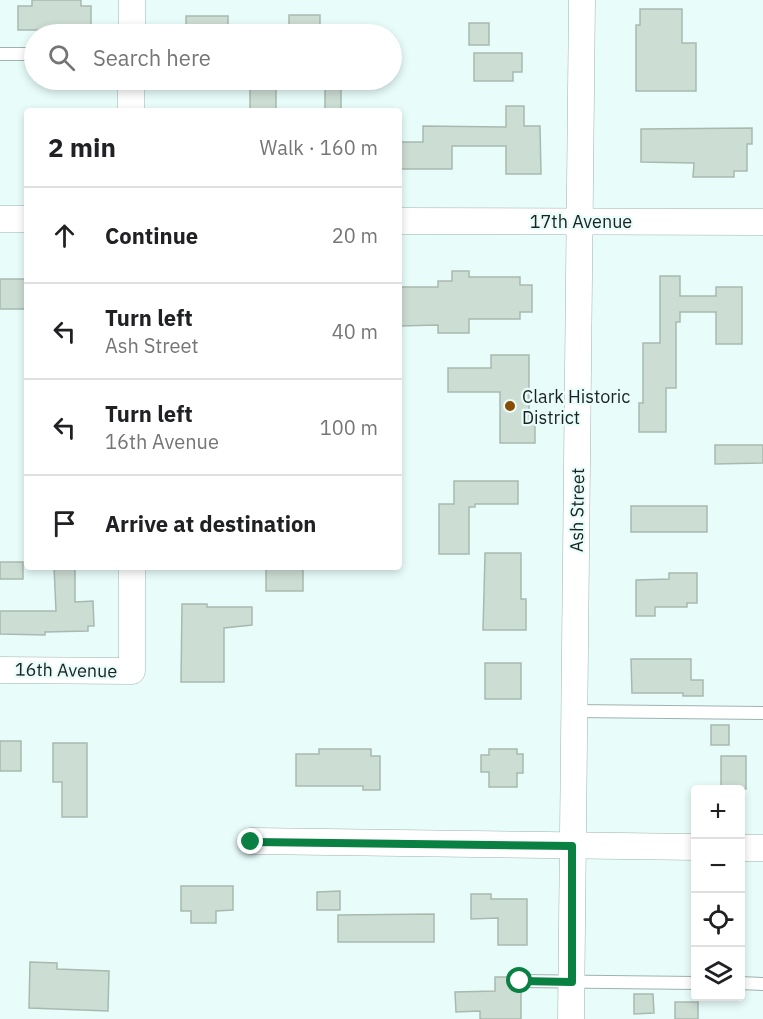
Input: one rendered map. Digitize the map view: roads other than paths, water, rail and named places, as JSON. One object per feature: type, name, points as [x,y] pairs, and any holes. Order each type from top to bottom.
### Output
[{"type":"street","points":[[132,0],[132,24]]},
{"type":"street","name":"Ash Street","points":[[571,1019],[582,0]]},
{"type":"street","points":[[131,90],[131,108]]},
{"type":"street","points":[[0,219],[24,219]]},
{"type":"street","name":"17th Avenue","points":[[402,221],[763,222]]},
{"type":"street","name":"16th Avenue","points":[[0,670],[132,671],[132,570]]},
{"type":"street","points":[[251,842],[691,847]]},
{"type":"street","points":[[745,848],[763,848]]},
{"type":"lane","points":[[0,54],[24,54]]},
{"type":"lane","points":[[574,711],[763,713]]},
{"type":"lane","points":[[520,981],[691,983]]},
{"type":"lane","points":[[745,983],[763,984]]},
{"type":"place","name":"Clark Historic District","points":[[510,406]]}]
